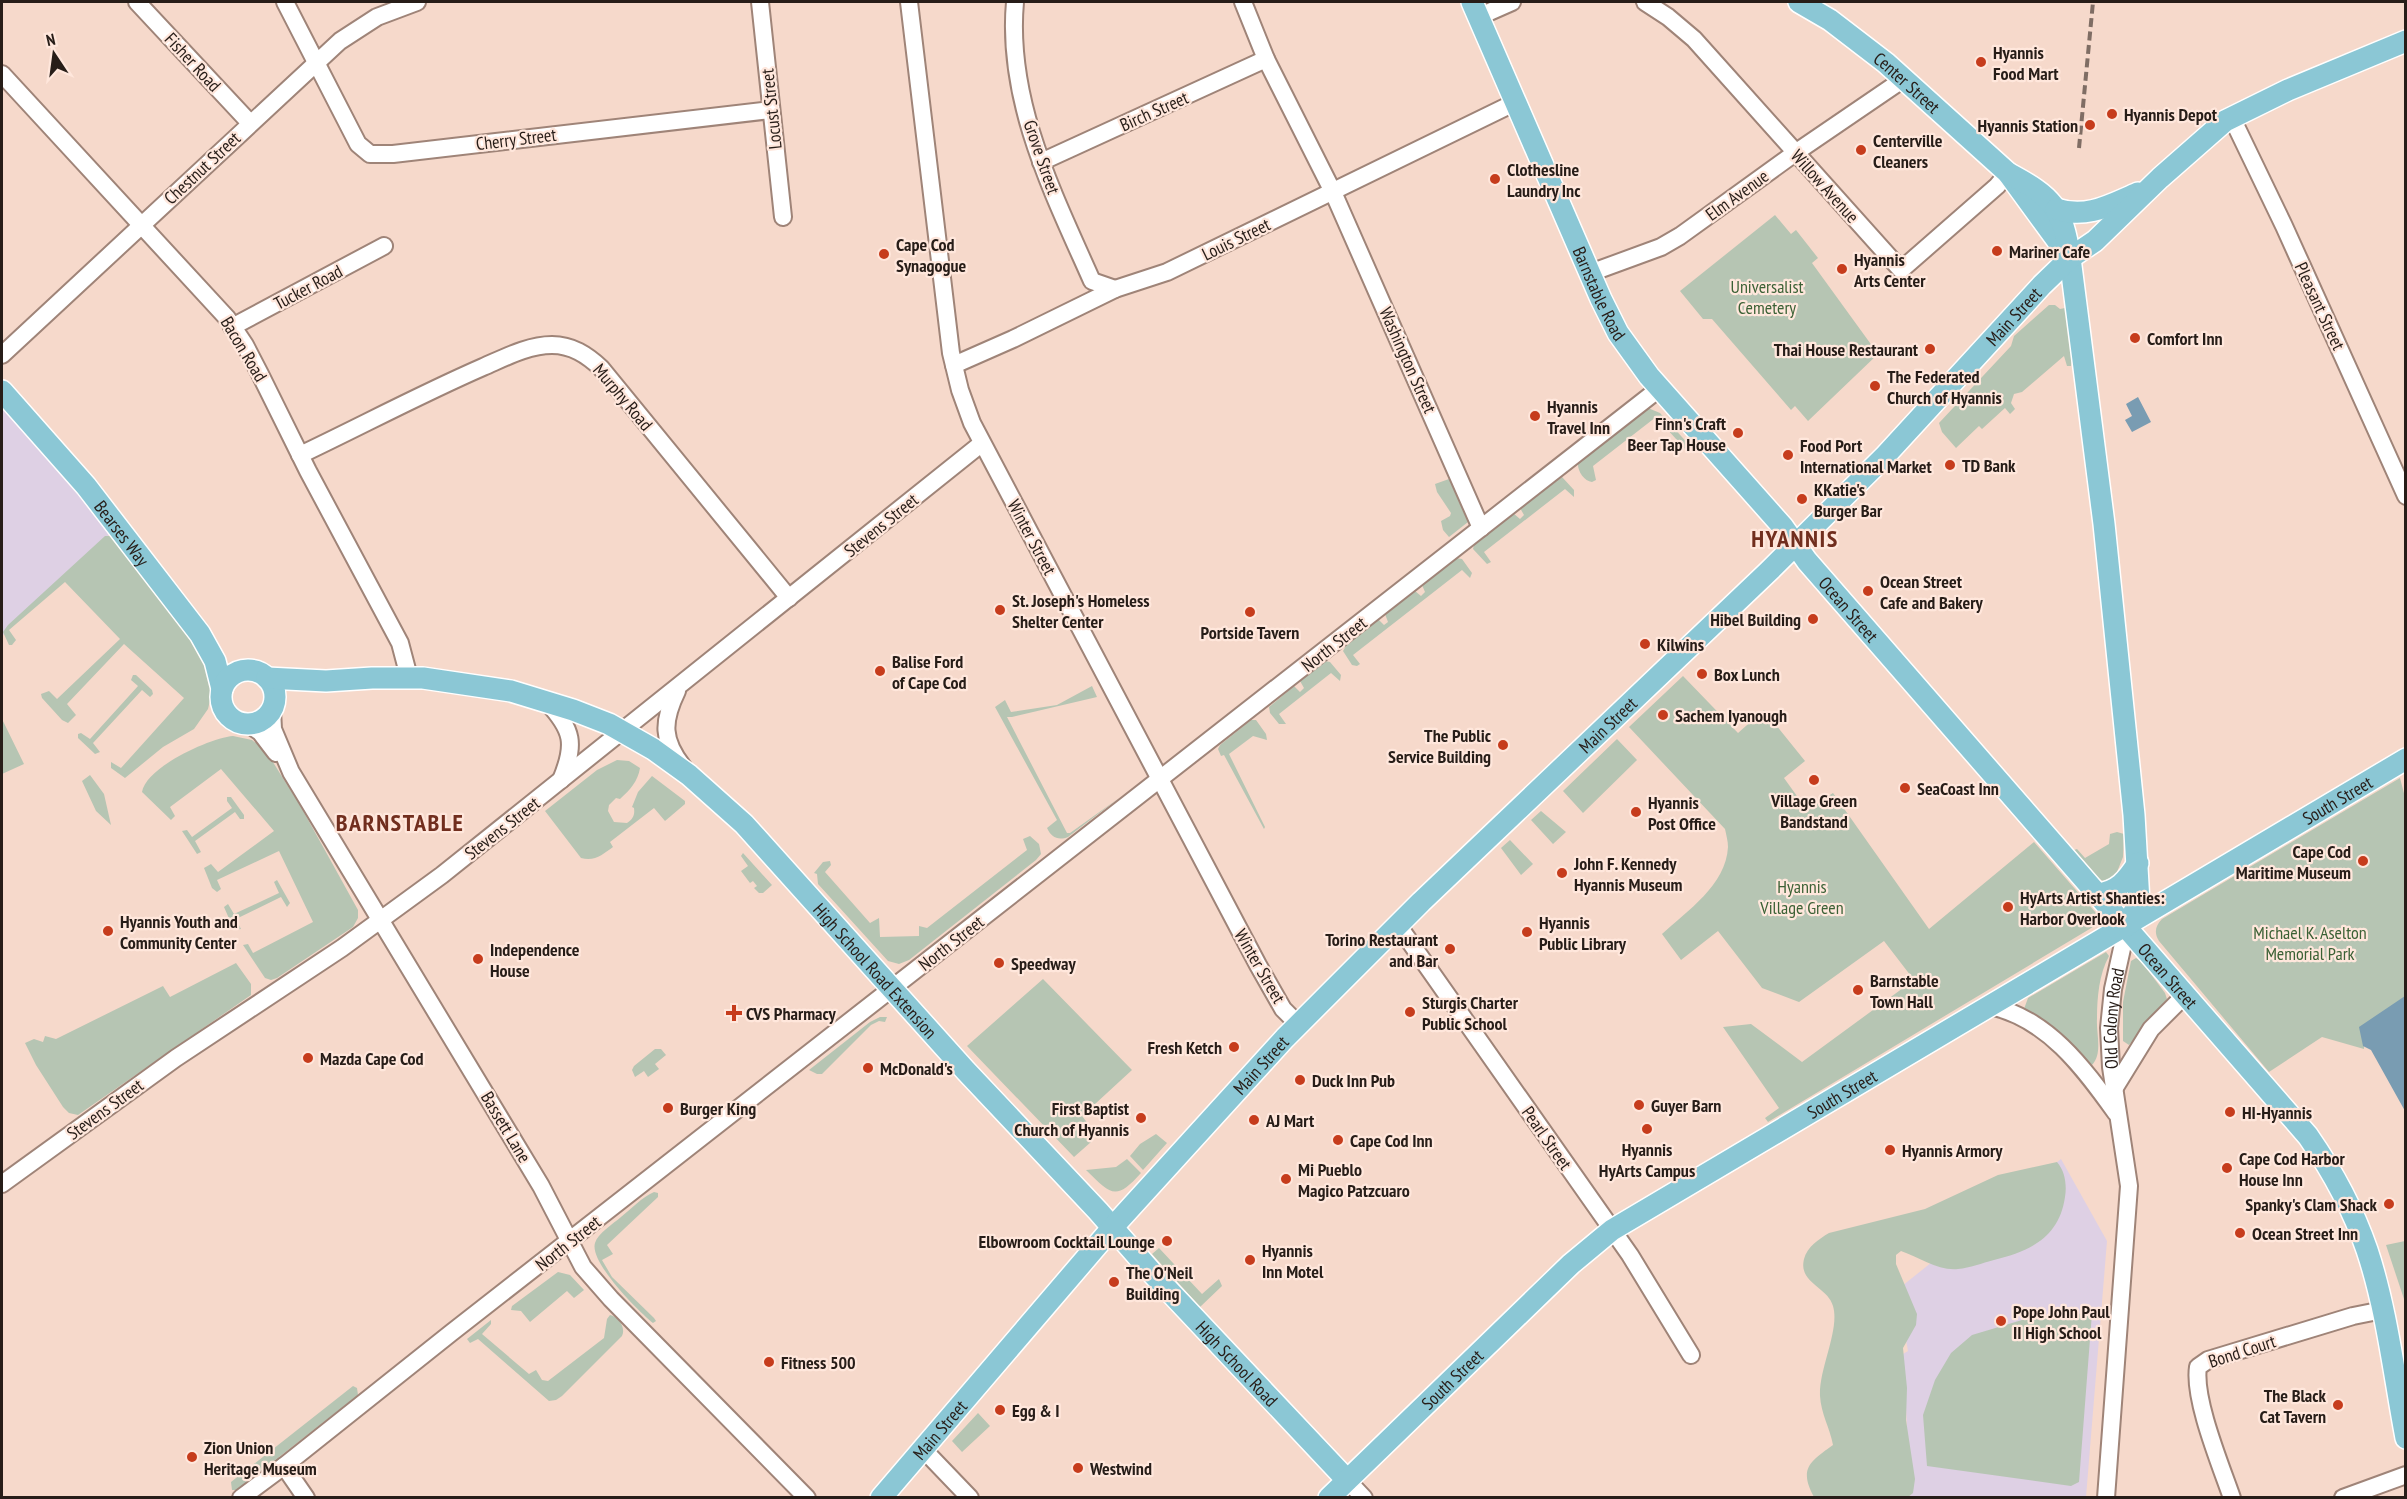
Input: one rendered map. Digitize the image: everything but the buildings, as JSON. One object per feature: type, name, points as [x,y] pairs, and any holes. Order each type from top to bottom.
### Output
[{"type":"main road","name":"Center Street","points":[[1799,2],[1864,45],[1905,78],[2008,172],[2070,258]]},
{"type":"main road","name":"Barnstable Road","points":[[1475,9],[1514,103],[1617,333],[1660,388],[1784,527],[1794,545]]},
{"type":"main road","name":"Main Street","points":[[881,1497],[1112,1228],[1298,1024],[1888,452],[2070,258],[2095,241],[2193,147],[2232,118],[2288,90],[2406,41]]},
{"type":"main road","name":"Center Street","points":[[2008,172],[2037,188],[2056,209],[2064,226],[2070,258]]},
{"type":"main road","points":[[2056,209],[2080,213],[2097,211],[2149,188]]},
{"type":"main road","name":"Old Colony Road","points":[[2070,258],[2104,524],[2138,863],[2139,902],[2127,926]]},
{"type":"main road","name":"Bearses Way","points":[[2,391],[86,486],[200,634],[215,661],[222,689]]},
{"type":"main road","name":"Ocean Street","points":[[1794,545],[2308,1136],[2330,1169],[2360,1232],[2383,1310],[2406,1438]]},
{"type":"main road","points":[[200,634],[223,656],[272,684],[273,705]]},
{"type":"main road","points":[[326,681],[273,705],[262,720],[248,724],[239,723],[229,716],[221,701],[222,689],[229,678],[257,674],[326,681],[409,677],[459,682],[511,691],[590,716],[624,732]]},
{"type":"main road","name":"High School Road Extension","points":[[624,732],[689,775],[739,819],[1112,1228]]},
{"type":"main road","name":"South Street","points":[[1329,1497],[1571,1264],[1612,1230],[2406,759]]},
{"type":"main road","points":[[2097,894],[2109,892],[2122,885],[2138,863]]},
{"type":"main road","name":"High School Road","points":[[1112,1228],[1347,1480]]},
{"type":"street","name":"Fisher Road","points":[[136,2],[250,123]]},
{"type":"street","name":"Cherry Street","points":[[285,2],[358,144],[364,151],[376,155],[771,110]]},
{"type":"street","name":"Chestnut Street","points":[[2,355],[316,61],[365,23],[417,2]]},
{"type":"street","name":"Locust Street","points":[[760,2],[783,217]]},
{"type":"street","name":"Winter Street","points":[[909,2],[945,308],[954,365],[964,403],[981,444],[1258,965],[1283,1009],[1298,1024]]},
{"type":"street","name":"Grove Street","points":[[1015,2],[1016,61],[1027,117],[1041,162],[1092,281],[1115,289]]},
{"type":"street","name":"Washington Street","points":[[1243,2],[1266,59],[1333,192],[1481,528]]},
{"type":"street","points":[[1475,9],[1512,2]]},
{"type":"street","name":"Willow Avenue","points":[[1645,2],[1668,17],[1694,39],[1901,270],[1997,186],[2008,172]]},
{"type":"street","name":"Birch Street","points":[[1041,162],[1266,59]]},
{"type":"street","name":"Bacon Road","points":[[2,74],[215,303],[232,327],[255,364],[399,643],[409,677]]},
{"type":"street","name":"Elm Avenue","points":[[1590,273],[1670,242],[1905,78]]},
{"type":"street","name":"Louis Street","points":[[954,365],[1115,289],[1167,272],[1514,103]]},
{"type":"street","name":"Pleasant Street","points":[[2232,118],[2284,226],[2406,496]]},
{"type":"street","name":"Tucker Road","points":[[232,327],[384,246]]},
{"type":"street","name":"Murphy Road","points":[[300,455],[506,356],[543,346],[562,346],[574,349],[601,368],[789,598]]},
{"type":"street","name":"North Street","points":[[242,1497],[1660,388]]},
{"type":"street","name":"Stevens Street","points":[[2,1184],[176,1058],[333,954],[455,865],[981,444]]},
{"type":"street","points":[[680,686],[668,714],[666,733],[674,756],[689,775]]},
{"type":"street","points":[[546,701],[562,717],[570,737],[569,763],[560,782]]},
{"type":"street","name":"Bassett Lane","points":[[273,705],[273,729],[291,772],[542,1186],[590,1276],[807,1497]]},
{"type":"street","points":[[248,724],[260,732],[291,772]]},
{"type":"street","name":"Pearl Street","points":[[1398,925],[1612,1230],[1675,1326],[1691,1355]]},
{"type":"street","name":"Old Colony Road","points":[[2106,1497],[2129,1213],[2127,1163],[2109,1045],[2110,1008],[2127,926]]},
{"type":"street","points":[[2114,1089],[2151,1029],[2185,995]]},
{"type":"street","points":[[1990,1006],[2009,1010],[2052,1037],[2086,1073],[2119,1118]]},
{"type":"street","name":"Bond Court","points":[[2232,1497],[2205,1416],[2199,1390],[2198,1367],[2208,1360],[2353,1316],[2383,1310]]},
{"type":"street","points":[[923,1449],[970,1497]]},
{"type":"street","points":[[284,1466],[306,1497]]},
{"type":"street","points":[[2343,1497],[2406,1475]]},
{"type":"street","name":"High School Road","points":[[1347,1480],[1364,1497]]},
{"type":"shaded area","points":[[2,403],[111,533],[2,636]]},
{"type":"shaded area","name":"Pope John Paul II High School","points":[[2061,1159],[2107,1241],[2086,1497],[1910,1497],[1906,1408],[1885,1365],[1908,1351],[1897,1290]]},
{"type":"green space","name":"Universalist Cemetery","points":[[1775,215],[1791,234],[1796,230],[1818,258],[1812,263],[1878,354],[1808,421],[1795,406],[1791,410],[1712,319],[1703,319],[1680,291]]},
{"type":"green space","points":[[2049,305],[2055,305],[2060,309],[2065,308],[2071,366],[2067,366],[2064,356],[2022,392],[2014,394],[2011,403],[2015,409],[2010,414],[2005,408],[1982,429],[1979,426],[1956,448],[1942,432],[1939,423],[2011,346],[2014,336]]},
{"type":"green space","points":[[1648,408],[1660,413],[1692,448],[1691,451],[1687,451],[1656,417],[1593,466],[1596,480],[1592,482],[1584,478],[1578,462]]},
{"type":"green space","points":[[1562,477],[1574,490],[1574,497],[1565,489],[1484,552],[1491,562],[1487,564],[1473,549],[1474,545],[1513,513],[1520,519],[1524,515],[1520,508]]},
{"type":"green space","points":[[1449,479],[1468,522],[1449,537],[1443,530],[1441,521],[1451,513],[1437,492],[1435,484]]},
{"type":"green space","points":[[105,536],[112,536],[206,658],[213,688],[208,709],[194,729],[163,747],[125,778],[111,768],[111,762],[121,768],[184,698],[124,644],[67,704],[76,715],[68,723],[62,720],[41,694],[49,691],[57,699],[120,639],[65,582],[9,630],[16,640],[12,645],[9,645],[3,632]]},
{"type":"green space","points":[[1456,558],[1462,559],[1472,573],[1470,578],[1462,570],[1353,655],[1360,664],[1352,665],[1343,651],[1347,644],[1378,619],[1384,625],[1388,622],[1385,614],[1415,591],[1421,596],[1425,592],[1422,585]]},
{"type":"green space","points":[[1325,661],[1330,662],[1341,675],[1340,681],[1331,673],[1279,714],[1286,724],[1279,724],[1270,713],[1269,707],[1294,686],[1300,692],[1304,688],[1300,681]]},
{"type":"green space","points":[[133,675],[136,675],[152,690],[153,694],[150,697],[142,690],[93,743],[100,752],[95,754],[78,738],[78,734],[81,733],[90,739],[138,686],[131,680]]},
{"type":"green space","name":"Hyannis Village Green","points":[[1683,676],[1738,733],[1764,710],[1805,761],[1784,778],[1807,810],[1833,793],[1929,929],[2034,842],[2103,921],[1768,1122],[1765,1118],[1779,1108],[1723,1027],[1751,1024],[1802,1062],[1914,980],[1884,941],[1799,1002],[1762,988],[1718,931],[1681,960],[1662,934],[1713,885],[1726,861],[1728,847],[1725,829],[1629,727]]},
{"type":"green space","points":[[1092,686],[1097,697],[1007,717],[1067,833],[1119,798],[1068,837],[1058,838],[1053,836],[1047,828],[1057,820],[995,707],[1005,700],[1011,712],[1057,705]]},
{"type":"green space","points":[[2,719],[24,764],[2,774]]},
{"type":"green space","points":[[1251,720],[1256,720],[1266,734],[1267,740],[1253,736],[1229,754],[1264,829],[1224,755],[1221,756],[1218,749]]},
{"type":"green space","points":[[233,736],[252,740],[266,751],[301,807],[358,910],[358,918],[353,927],[271,980],[265,978],[243,945],[248,944],[253,953],[313,922],[279,851],[217,880],[221,889],[217,892],[212,888],[204,868],[211,864],[218,872],[274,831],[221,769],[170,807],[175,816],[171,820],[142,792],[146,782],[155,773],[180,755],[210,742]]},
{"type":"green space","points":[[1617,739],[1637,760],[1583,813],[1563,791]]},
{"type":"green space","points":[[617,760],[629,761],[640,768],[630,789],[620,799],[616,798],[609,805],[608,811],[614,822],[627,823],[632,818],[634,808],[632,807],[638,792],[652,776],[685,801],[685,804],[665,821],[654,808],[610,842],[613,847],[599,857],[581,858],[545,811],[597,770]]},
{"type":"green space","points":[[90,775],[104,794],[111,825],[96,811],[82,781]]},
{"type":"green space","name":"Michael K. Aselton Memorial Park","points":[[2400,778],[2406,801],[2405,997],[2365,1024],[2364,1049],[2322,1037],[2269,1072],[2159,941],[2156,935],[2158,924],[2162,919]]},
{"type":"green space","points":[[227,797],[231,797],[244,815],[244,819],[240,819],[235,812],[195,841],[201,852],[197,854],[182,831],[187,830],[192,837],[232,808]]},
{"type":"green space","points":[[1541,811],[1566,832],[1553,844],[1531,820]]},
{"type":"green space","points":[[2117,832],[2124,834],[2123,857],[2115,877],[2103,881],[2096,877],[2074,850],[2077,849],[2085,858],[2109,844],[2110,834]]},
{"type":"green space","points":[[1030,836],[1039,844],[1041,854],[1036,860],[909,960],[899,964],[888,961],[818,884],[817,874],[814,873],[823,862],[830,861],[831,865],[825,872],[870,923],[879,918],[880,937],[919,936],[919,926],[927,928],[1027,850],[1023,839]]},
{"type":"green space","points":[[1510,840],[1533,864],[1521,875],[1501,848]]},
{"type":"green space","points":[[743,853],[772,885],[763,893],[759,893],[754,888],[757,886],[753,881],[750,883],[741,871],[748,866],[741,856]]},
{"type":"green space","points":[[277,880],[290,903],[287,907],[281,897],[236,919],[241,929],[234,930],[224,907],[228,904],[234,914],[279,893],[274,882]]},
{"type":"green space","points":[[2106,952],[2109,956],[2101,978],[2097,1003],[2098,1049],[2092,1065],[2063,1035],[2024,1009],[2028,998]]},
{"type":"green space","points":[[2136,958],[2141,961],[2167,999],[2129,1045],[2123,1041],[2123,1002],[2131,961]]},
{"type":"green space","points":[[236,963],[251,984],[251,995],[78,1115],[69,1113],[63,1107],[25,1043],[34,1039],[43,1042],[45,1036],[56,1039],[163,986],[170,997]]},
{"type":"green space","points":[[1043,979],[1132,1070],[1082,1116],[1089,1125],[1082,1133],[1091,1142],[1074,1157],[967,1046]]},
{"type":"green space","points":[[880,1017],[887,1017],[885,1022],[879,1021],[871,1025],[822,1074],[809,1070],[870,1022]]},
{"type":"green space","points":[[655,1049],[661,1049],[666,1055],[655,1064],[659,1069],[648,1077],[644,1071],[635,1077],[632,1070],[634,1066]]},
{"type":"green space","points":[[1156,1134],[1167,1143],[1143,1170],[1130,1156],[1140,1144]]},
{"type":"green space","points":[[1127,1159],[1141,1173],[1119,1191],[1113,1191],[1101,1185],[1086,1170],[1116,1167]]},
{"type":"green space","points":[[2057,1162],[2064,1174],[2065,1183],[2062,1211],[2049,1233],[2031,1247],[1972,1267],[1958,1269],[1936,1266],[1901,1251],[1896,1255],[1896,1264],[1917,1314],[1916,1325],[1903,1348],[1907,1388],[1906,1420],[1915,1479],[1913,1493],[1907,1498],[1814,1497],[1807,1479],[1809,1466],[1833,1445],[1820,1396],[1832,1338],[1834,1316],[1833,1306],[1826,1294],[1805,1274],[1804,1259],[1808,1251],[1829,1233],[1925,1209],[1998,1175]]},
{"type":"green space","points":[[654,1192],[658,1193],[658,1197],[607,1245],[613,1254],[602,1260],[612,1277],[654,1318],[656,1321],[653,1323],[637,1309],[607,1274],[595,1251],[595,1243],[606,1229]]},
{"type":"green space","points":[[2406,1241],[2405,1302],[2386,1245]]},
{"type":"green space","points":[[1159,1248],[1202,1294],[1219,1279],[1222,1286],[1200,1307],[1152,1254]]},
{"type":"green space","points":[[558,1272],[570,1275],[584,1290],[574,1298],[567,1291],[530,1322],[521,1311],[511,1310],[512,1306]]},
{"type":"green space","points":[[2092,1313],[2079,1482],[2071,1486],[1927,1466],[1923,1415],[1935,1380],[1951,1353],[1972,1335],[2032,1317]]},
{"type":"green space","points":[[610,1315],[621,1323],[622,1336],[556,1400],[549,1401],[478,1339],[470,1343],[467,1339],[491,1320],[491,1324],[482,1334],[529,1374],[536,1370],[542,1380],[548,1381],[604,1338],[607,1319]]},
{"type":"green space","points":[[353,1386],[357,1388],[358,1395],[237,1490],[232,1490],[231,1482]]},
{"type":"green space","points":[[978,1413],[990,1426],[962,1452],[952,1441]]},
{"type":"water","points":[[2138,397],[2151,422],[2132,432],[2125,420],[2132,416],[2126,404]]},
{"type":"water","points":[[2405,996],[2405,1111],[2371,1050],[2363,1046],[2359,1027]]},
{"type":"railway","points":[[2079,148],[2093,2]]},
{"type":"place","name":"Hyannis Food Mart","points":[[1981,62]]},
{"type":"place","name":"Hyannis Depot","points":[[2112,114]]},
{"type":"place","name":"Hyannis Station","points":[[2090,125]]},
{"type":"place","name":"Centerville Cleaners","points":[[1861,150]]},
{"type":"place","name":"Clothesline Laundry Inc","points":[[1495,179]]},
{"type":"place","name":"Mariner Cafe","points":[[1997,251]]},
{"type":"place","name":"Cape Cod Synagogue","points":[[884,254]]},
{"type":"place","name":"Hyannis Arts Center","points":[[1842,269]]},
{"type":"place","name":"Comfort Inn","points":[[2135,338]]},
{"type":"place","name":"Thai House Restaurant","points":[[1930,349]]},
{"type":"place","name":"The Federated Church of Hyannis","points":[[1875,386]]},
{"type":"place","name":"Hyannis Travel Inn","points":[[1535,416]]},
{"type":"place","name":"Finn's Craft Beer Tap House","points":[[1738,433]]},
{"type":"place","name":"Food Port International Market","points":[[1788,455]]},
{"type":"place","name":"TD Bank","points":[[1950,465]]},
{"type":"place","name":"KKatie's Burger Bar","points":[[1802,499]]},
{"type":"place","name":"Ocean Street Cafe and Bakery","points":[[1868,591]]},
{"type":"place","name":"St. Joseph's Homeless Shelter Center","points":[[1000,610]]},
{"type":"place","name":"Portside Tavern","points":[[1250,612]]},
{"type":"place","name":"Hibel Building","points":[[1813,619]]},
{"type":"place","name":"Kilwins","points":[[1645,644]]},
{"type":"place","name":"Balise Ford of Cape Cod","points":[[880,671]]},
{"type":"place","name":"Box Lunch","points":[[1702,674]]},
{"type":"place","name":"Sachem Iyanough","points":[[1663,715]]},
{"type":"place","name":"The Public Service Building","points":[[1503,745]]},
{"type":"place","name":"Village Green Bandstand","points":[[1814,780]]},
{"type":"place","name":"SeaCoast Inn","points":[[1905,788]]},
{"type":"place","name":"Hyannis Post Office","points":[[1636,812]]},
{"type":"place","name":"Cape Cod Maritime Museum","points":[[2363,861]]},
{"type":"place","name":"John F. Kennedy Hyannis Museum","points":[[1562,873]]},
{"type":"place","name":"HyArts Artist Shanties: Harbor Overlook","points":[[2008,907]]},
{"type":"place","name":"Hyannis Youth and Community Center","points":[[108,931]]},
{"type":"place","name":"Hyannis Public Library","points":[[1527,932]]},
{"type":"place","name":"Torino Restaurant and Bar","points":[[1450,949]]},
{"type":"place","name":"Independence House","points":[[478,959]]},
{"type":"place","name":"Speedway","points":[[999,963]]},
{"type":"place","name":"Barnstable Town Hall","points":[[1858,990]]},
{"type":"place","name":"Sturgis Charter Public School","points":[[1410,1012]]},
{"type":"place","name":"CVS Pharmacy","points":[[734,1013]]},
{"type":"place","name":"Fresh Ketch","points":[[1234,1047]]},
{"type":"place","name":"Mazda Cape Cod","points":[[308,1058]]},
{"type":"place","name":"McDonald's","points":[[868,1068]]},
{"type":"place","name":"Duck Inn Pub","points":[[1300,1080]]},
{"type":"place","name":"Guyer Barn","points":[[1639,1105]]},
{"type":"place","name":"Burger King","points":[[668,1108]]},
{"type":"place","name":"HI-Hyannis","points":[[2230,1112]]},
{"type":"place","name":"First Baptist Church of Hyannis","points":[[1141,1118]]},
{"type":"place","name":"AJ Mart","points":[[1254,1120]]},
{"type":"place","name":"Hyannis HyArts Campus","points":[[1647,1129]]},
{"type":"place","name":"Cape Cod Inn","points":[[1338,1140]]},
{"type":"place","name":"Hyannis Armory","points":[[1890,1150]]},
{"type":"place","name":"Cape Cod Harbor House Inn","points":[[2227,1168]]},
{"type":"place","name":"Mi Pueblo Magico Patzcuaro","points":[[1286,1179]]},
{"type":"place","name":"Spanky's Clam Shack","points":[[2389,1204]]},
{"type":"place","name":"Ocean Street Inn","points":[[2240,1233]]},
{"type":"place","name":"Elbowroom Cocktail Lounge","points":[[1167,1241]]},
{"type":"place","name":"Hyannis Inn Motel","points":[[1250,1260]]},
{"type":"place","name":"The O'Neil Building","points":[[1114,1282]]},
{"type":"place","name":"Pope John Paul II High School","points":[[2001,1321]]},
{"type":"place","name":"Fitness 500","points":[[769,1362]]},
{"type":"place","name":"The Black Cat Tavern","points":[[2338,1405]]},
{"type":"place","name":"Egg & I","points":[[1000,1410]]},
{"type":"place","name":"Zion Union Heritage Museum","points":[[192,1457]]},
{"type":"place","name":"Westwind","points":[[1078,1468]]},
{"type":"district","name":"HYANNIS","points":[[1795,538]]},
{"type":"district","name":"BARNSTABLE","points":[[400,822]]}]
